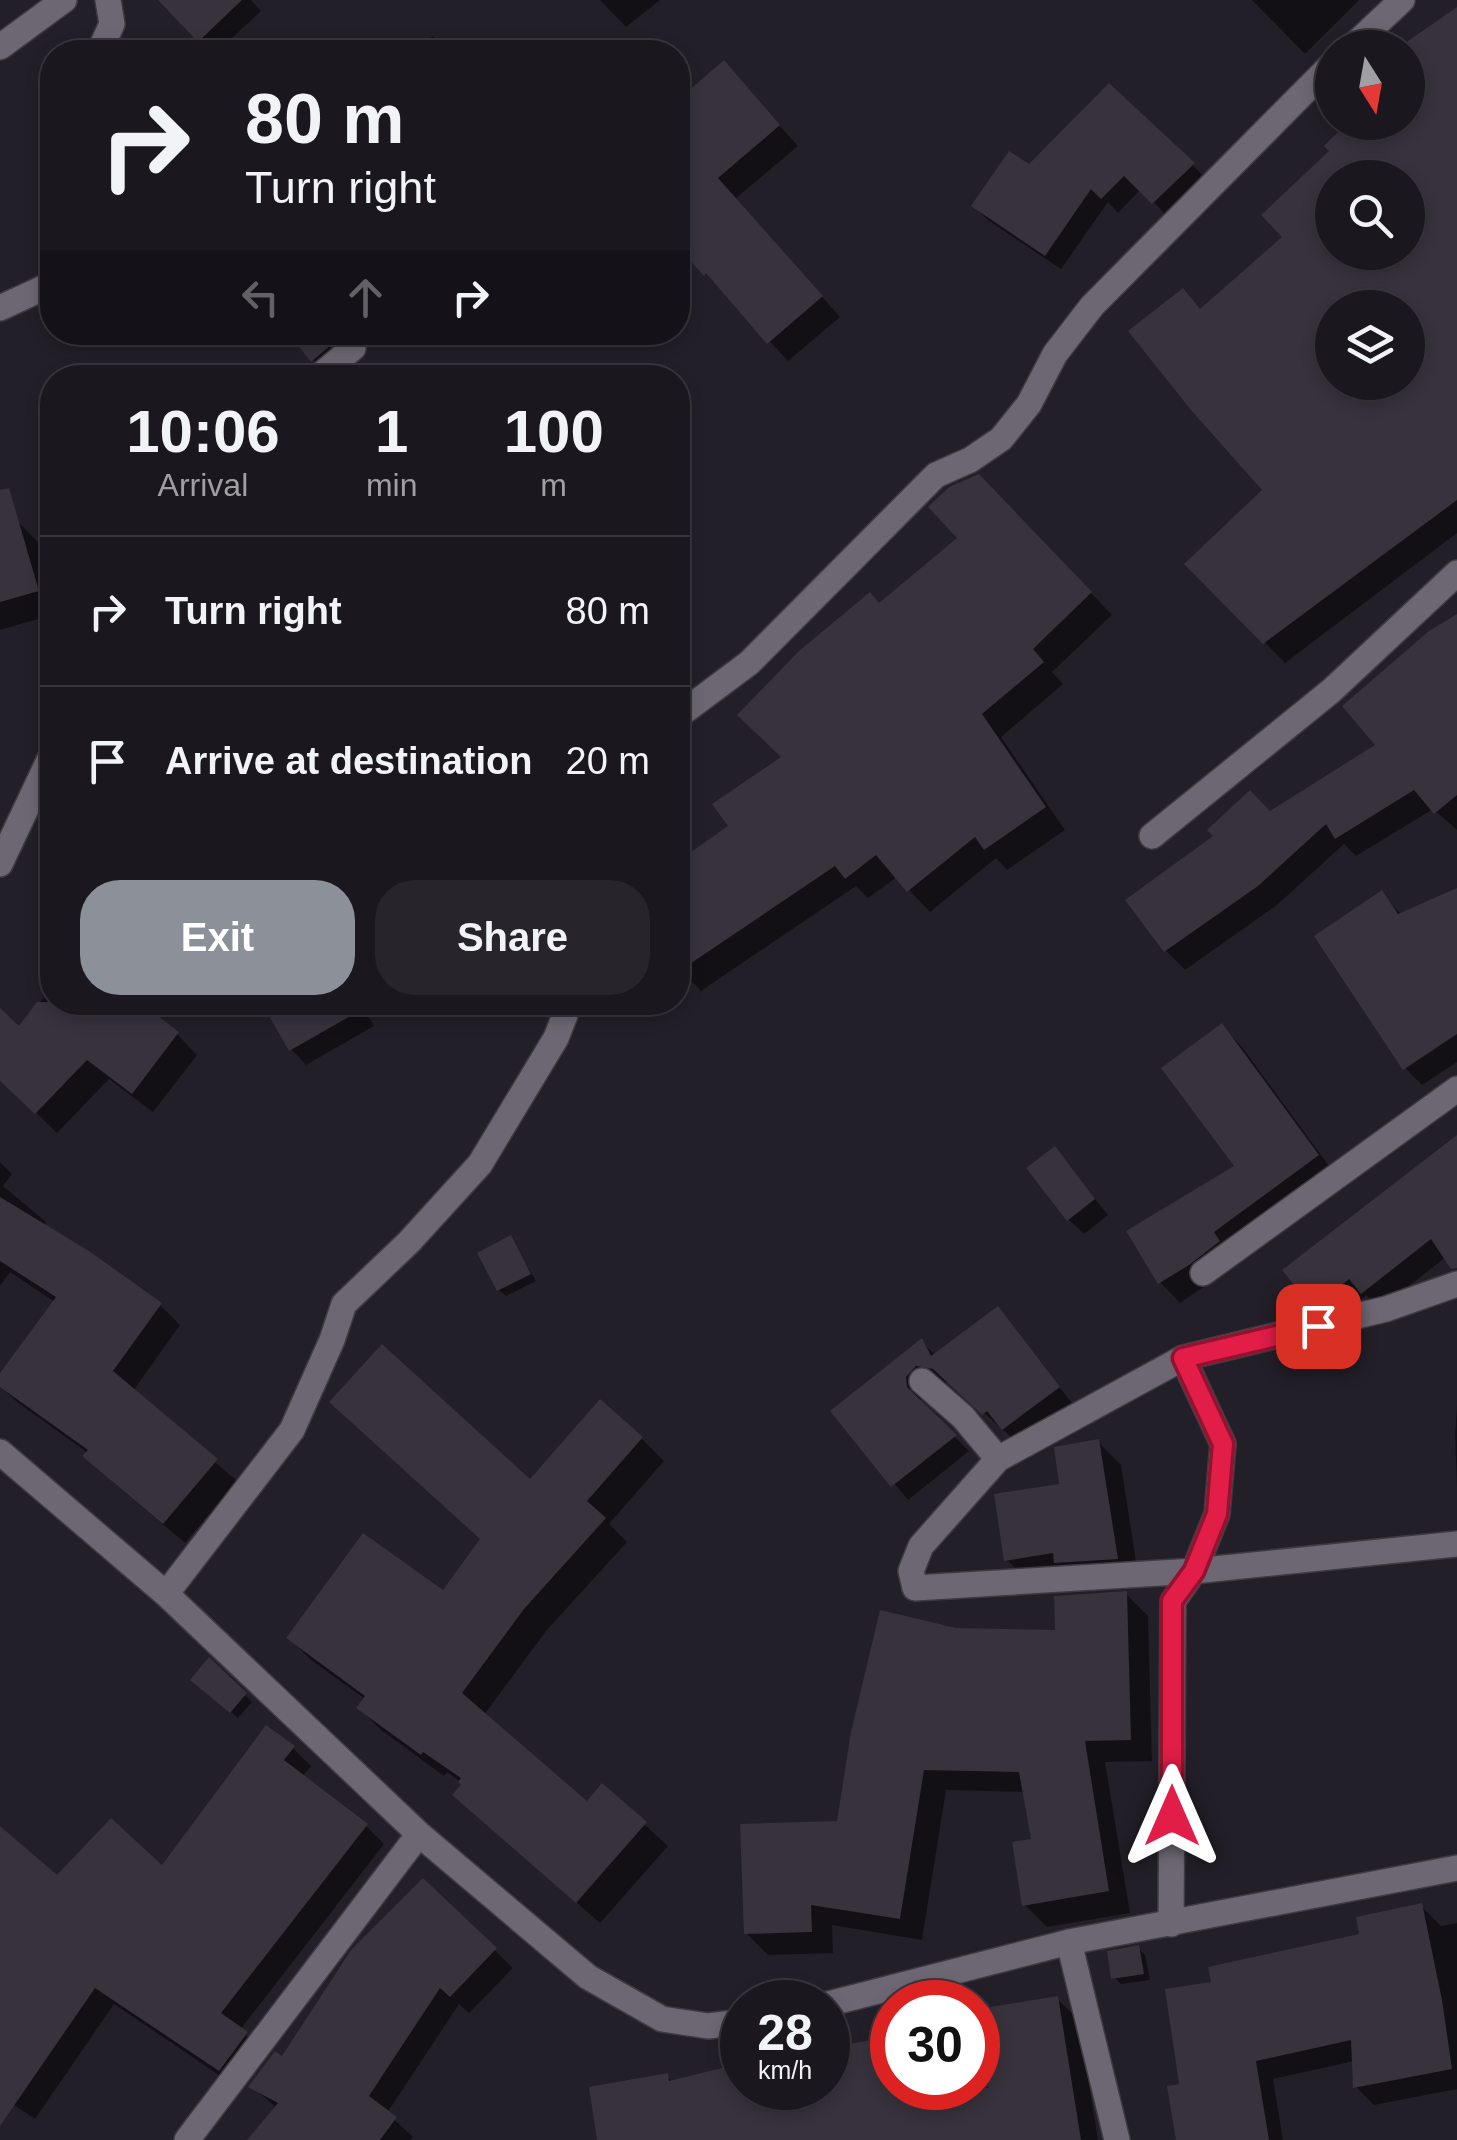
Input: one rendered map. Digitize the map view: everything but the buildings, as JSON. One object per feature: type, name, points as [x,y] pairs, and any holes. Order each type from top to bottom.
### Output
[{"type":"street","points":[[0,48],[64,0]]},
{"type":"street","points":[[105,40],[112,24],[108,0]]},
{"type":"street","points":[[1370,30],[1402,0]]},
{"type":"street","points":[[690,707],[749,662],[936,475],[1001,440],[1029,404],[1055,354],[1092,306],[1315,81]]},
{"type":"street","points":[[0,308],[40,290]]},
{"type":"street","points":[[333,365],[353,348]]},
{"type":"street","points":[[1152,836],[1331,692],[1457,572]]},
{"type":"street","points":[[0,864],[40,779]]},
{"type":"street","points":[[166,1594],[292,1430],[344,1304],[409,1242],[480,1164],[556,1038],[565,1015]]},
{"type":"street","points":[[1203,1273],[1457,1090]]},
{"type":"street","points":[[1457,1284],[1386,1310],[1183,1358],[998,1459],[921,1546],[911,1571],[915,1588],[1194,1571],[1457,1544]]},
{"type":"street","points":[[1171,1924],[1172,1601],[1194,1571],[1217,1514],[1223,1444],[1183,1358]]},
{"type":"street","points":[[922,1381],[963,1416],[998,1459]]},
{"type":"street","points":[[0,1452],[166,1594],[418,1834],[588,1977],[662,2020],[720,2025]]},
{"type":"street","points":[[187,2140],[418,1834]]},
{"type":"street","points":[[850,1998],[1069,1942],[1457,1868]]},
{"type":"street","points":[[1069,1942],[1117,2140]]},
{"type":"route","points":[[1172,1816],[1172,1601],[1194,1571],[1217,1514],[1223,1444],[1183,1358],[1318,1326]]}]
